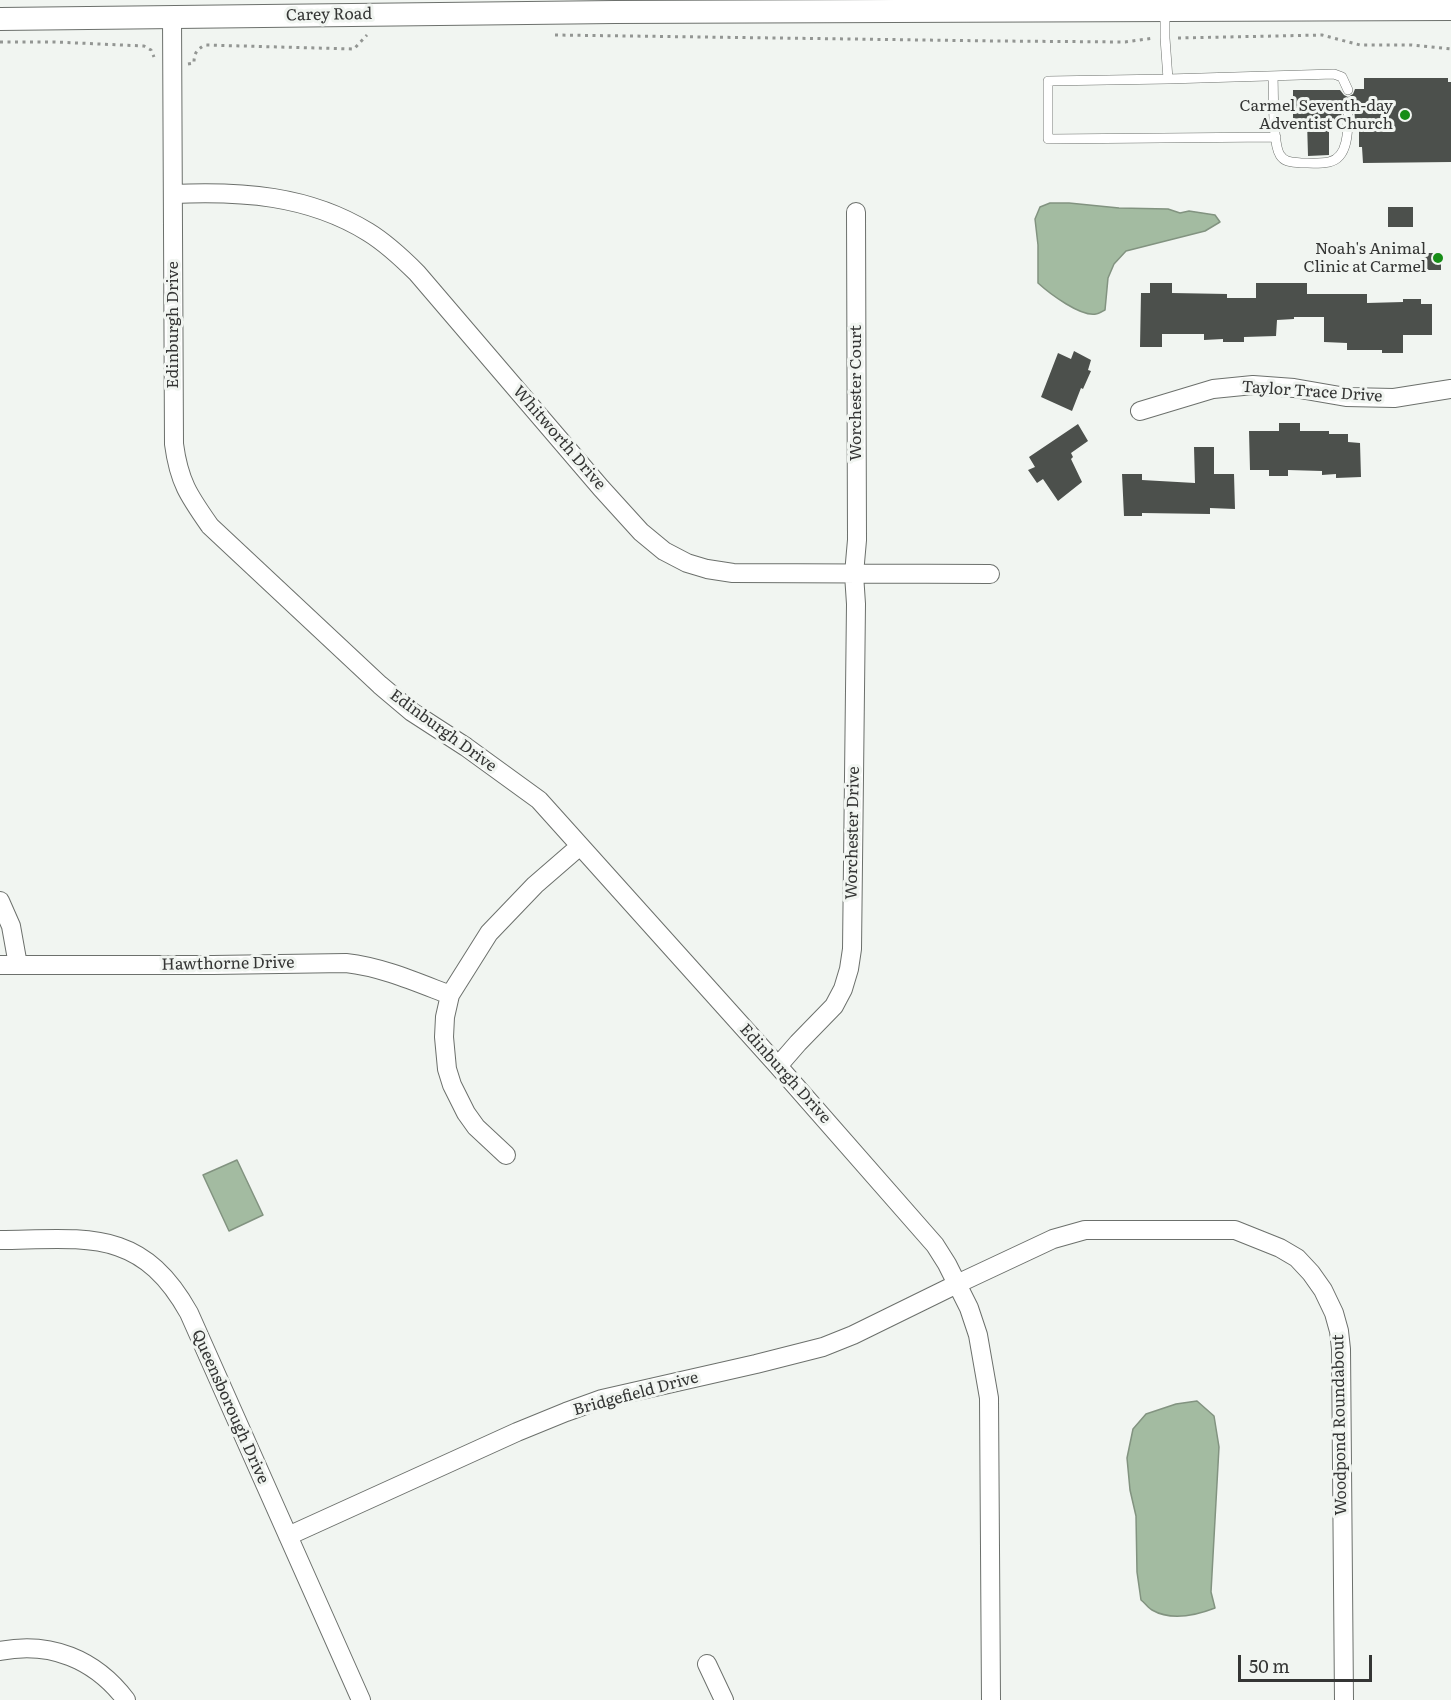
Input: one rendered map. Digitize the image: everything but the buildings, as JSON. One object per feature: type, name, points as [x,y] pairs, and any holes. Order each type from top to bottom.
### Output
[{"type":"street","name":"Carey Road","points":[[0,19],[710,6],[1165,10],[1451,9]]},
{"type":"street","name":"Edinburgh Drive","points":[[172,16],[174,444],[183,485],[194,503],[210,526],[380,685],[412,712],[466,747],[538,800],[778,1066],[935,1245],[957,1284]]},
{"type":"street","name":"Whitworth Drive","points":[[172,194],[246,194],[275,198],[327,211],[369,232],[403,258],[417,273],[641,532],[663,551],[687,563],[733,573],[990,574]]},
{"type":"street","name":"Worchester Court","points":[[854,574],[857,540],[856,212]]},
{"type":"street","name":"Taylor Trace Drive","points":[[1140,411],[1213,389],[1253,386],[1294,388],[1346,397],[1394,398],[1451,389]]},
{"type":"street","name":"Worchester Drive","points":[[778,1066],[834,1006],[843,989],[849,969],[852,949],[853,890],[856,604],[854,574]]},
{"type":"street","points":[[506,1155],[476,1127],[466,1113],[452,1084],[447,1069],[444,1037],[445,1017],[450,995],[489,933],[535,885],[580,846]]},
{"type":"street","points":[[0,901],[11,926],[18,965]]},
{"type":"street","name":"Hawthorne Drive","points":[[0,965],[346,963],[388,972],[450,995]]},
{"type":"street","name":"Woodpond Roundabout","points":[[957,1284],[1053,1239],[1084,1230],[1234,1230],[1280,1248],[1297,1258],[1311,1273],[1323,1290],[1334,1313],[1341,1349],[1344,1700]]},
{"type":"street","name":"Queensborough Drive","points":[[0,1240],[68,1239],[103,1242],[121,1247],[139,1256],[162,1274],[189,1313],[361,1700]]},
{"type":"street","points":[[957,1284],[969,1308],[978,1335],[989,1398],[991,1700]]},
{"type":"street","name":"Bridgefield Drive","points":[[288,1536],[566,1412],[602,1399],[823,1347],[853,1335],[957,1284]]},
{"type":"street","points":[[0,1651],[28,1647],[42,1648],[78,1659],[112,1682],[126,1700]]},
{"type":"street","points":[[707,1664],[724,1700]]},
{"type":"lane","points":[[1165,10],[1168,79]]},
{"type":"lane","points":[[1276,137],[1048,139],[1048,81],[1334,74],[1342,77],[1348,90]]},
{"type":"lane","points":[[1274,76],[1276,144],[1280,156],[1287,162],[1331,162],[1338,157],[1348,136],[1348,109]]},
{"type":"path","points":[[0,42],[144,46],[152,50],[156,65],[172,65],[194,63],[194,56],[198,49],[205,45],[354,49],[369,32]]},
{"type":"path","points":[[551,34],[997,42],[1125,42],[1165,38],[1322,35],[1360,45],[1411,45],[1451,49]]},
{"type":"shaded area","points":[[1050,203],[1168,209],[1180,213],[1189,211],[1215,215],[1220,222],[1205,231],[1126,251],[1114,264],[1108,278],[1105,310],[1097,314],[1090,314],[1066,304],[1038,283],[1035,219],[1040,207]]},
{"type":"shaded area","points":[[237,1160],[263,1215],[229,1231],[203,1175]]},
{"type":"shaded area","points":[[1197,1401],[1214,1416],[1219,1447],[1211,1592],[1215,1608],[1192,1615],[1167,1615],[1152,1610],[1141,1600],[1137,1572],[1136,1516],[1130,1490],[1127,1458],[1133,1429],[1146,1414],[1176,1404]]},
{"type":"place","name":"Carmel Seventh-day Adventist Church","points":[[1405,115]]},
{"type":"place","name":"Noah's Animal Clinic at Carmel","points":[[1438,258]]}]
